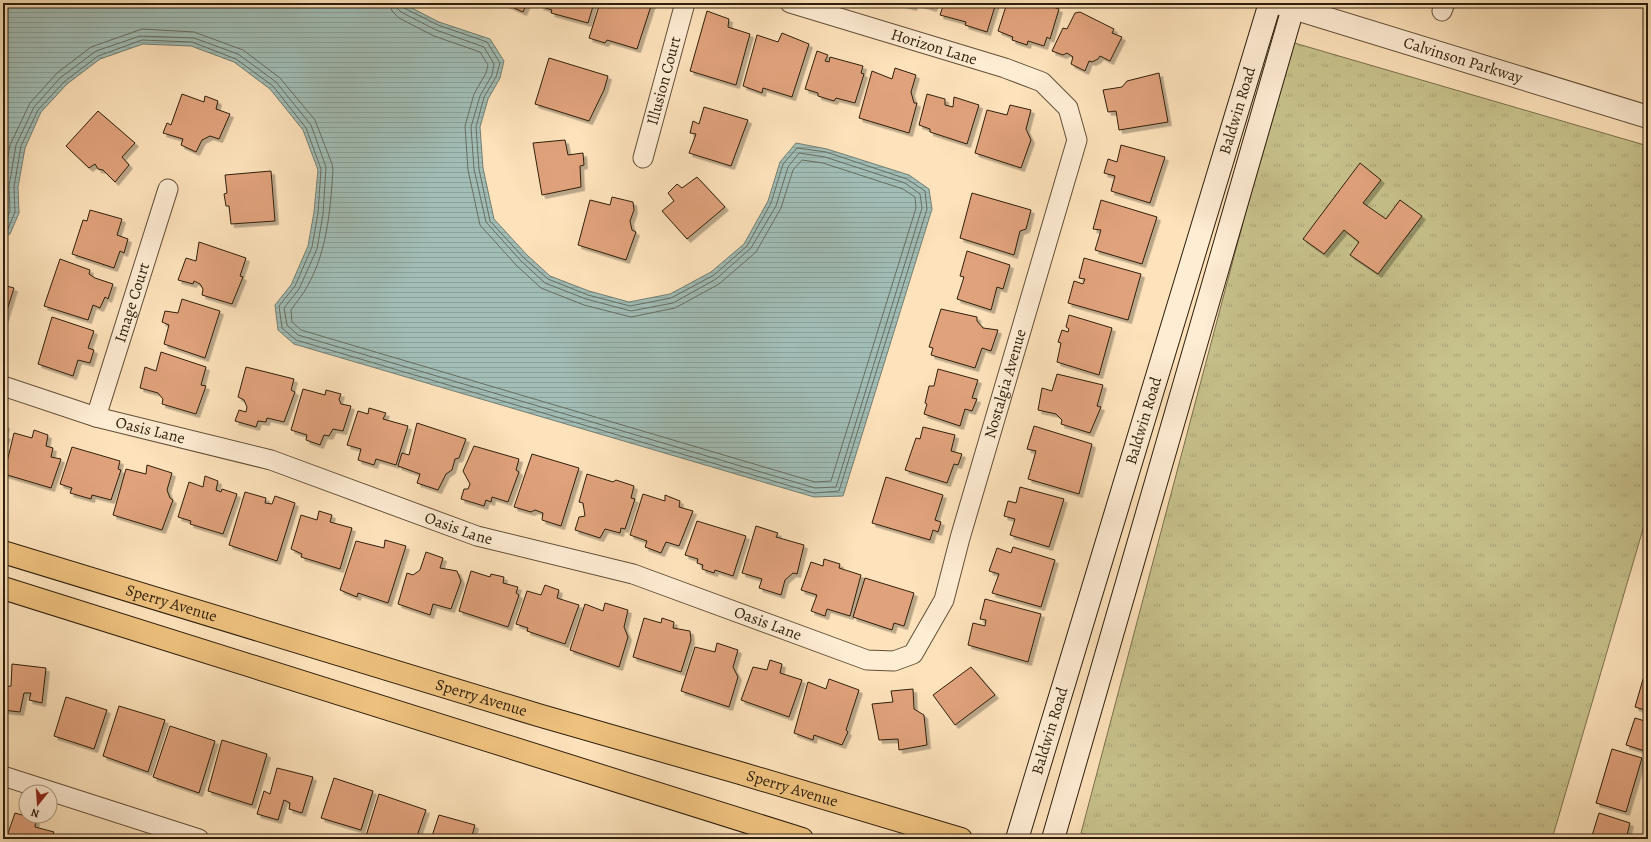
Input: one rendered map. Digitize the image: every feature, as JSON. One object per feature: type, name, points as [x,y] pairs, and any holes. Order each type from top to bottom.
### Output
[{"type":"main road","name":"Baldwin Road","points":[[1017,839],[1270,3]]},
{"type":"main road","name":"Baldwin Road","points":[[1053,839],[1289,5]]},
{"type":"main road","name":"Calvinson Parkway","points":[[1289,5],[1648,117]]},
{"type":"main road","name":"Sperry Avenue","points":[[3,552],[538,715],[961,839]]},
{"type":"main road","points":[[3,588],[802,839]]},
{"type":"street","name":"Illusion Court","points":[[644,158],[685,3]]},
{"type":"street","name":"Horizon Lane","points":[[790,3],[1005,68],[1042,82],[1068,108]]},
{"type":"street","name":"Nostalgia Avenue","points":[[913,654],[944,600],[960,538],[1077,140],[1068,108]]},
{"type":"street","name":"Image Court","points":[[96,417],[168,189]]},
{"type":"street","name":"Oasis Lane","points":[[3,386],[96,417],[271,460],[477,536],[633,574],[867,660],[894,662],[913,654]]},
{"type":"street","points":[[3,776],[199,839]]},
{"type":"green space","points":[[1291,42],[1648,146],[1648,512],[1552,839],[1101,839],[1081,833]]},
{"type":"water","points":[[3,3],[402,3],[439,22],[490,39],[504,61],[500,78],[488,99],[480,127],[483,168],[494,219],[527,255],[550,276],[589,291],[629,302],[670,294],[711,272],[744,244],[768,201],[780,162],[796,143],[827,149],[909,175],[929,189],[932,209],[843,496],[814,497],[294,344],[278,330],[275,305],[291,285],[308,246],[314,212],[318,170],[303,130],[270,89],[234,62],[191,46],[143,44],[100,59],[67,84],[41,112],[25,148],[18,187],[19,213],[10,234],[3,238]]},
{"type":"building","points":[[503,3],[527,3],[523,12]]},
{"type":"building","points":[[540,3],[594,3],[588,23],[551,13],[552,10],[540,6]]},
{"type":"building","points":[[600,3],[652,3],[637,49],[607,40],[605,43],[589,38]]},
{"type":"building","points":[[898,3],[914,3],[913,7]]},
{"type":"building","points":[[916,3],[935,3],[933,8]]},
{"type":"building","points":[[944,3],[996,3],[987,32],[965,25],[966,22],[940,15]]},
{"type":"building","points":[[1007,3],[1040,3],[1059,9],[1050,39],[1047,37],[1044,46],[1028,41],[1027,45],[1012,40],[1013,37],[998,31]]},
{"type":"building","points":[[707,11],[729,19],[728,27],[750,34],[736,85],[690,71]]},
{"type":"building","points":[[1080,12],[1114,29],[1112,33],[1122,37],[1110,61],[1100,56],[1092,62],[1089,61],[1085,71],[1071,64],[1073,57],[1067,53],[1063,55],[1052,51],[1063,28],[1067,29],[1075,13]]},
{"type":"building","points":[[782,33],[809,44],[792,97],[763,88],[762,93],[743,86],[757,35],[778,42]]},
{"type":"building","points":[[817,51],[828,55],[825,61],[829,62],[830,57],[863,66],[861,73],[864,74],[855,103],[836,98],[834,101],[818,96],[818,93],[805,89]]},
{"type":"building","points":[[549,58],[608,76],[604,90],[589,121],[535,104]]},
{"type":"building","points":[[895,68],[916,75],[911,92],[914,103],[917,103],[909,133],[859,118],[872,71],[892,79]]},
{"type":"building","points":[[1159,73],[1168,122],[1119,130],[1116,111],[1108,112],[1103,90],[1122,87],[1127,81]]},
{"type":"building","points":[[182,94],[204,102],[205,96],[218,101],[216,109],[230,114],[219,139],[210,136],[202,140],[196,152],[181,145],[183,139],[163,133],[167,123],[171,125]]},
{"type":"building","points":[[927,94],[945,99],[945,105],[953,107],[954,97],[979,105],[967,144],[930,132],[930,129],[919,125]]},
{"type":"building","points":[[1010,105],[1031,110],[1026,129],[1031,140],[1021,168],[975,153],[987,110],[1007,115]]},
{"type":"building","points":[[704,107],[748,120],[731,166],[689,153],[696,134],[690,133],[693,121],[699,124]]},
{"type":"building","points":[[98,111],[135,143],[122,157],[129,165],[115,182],[103,170],[98,169],[95,164],[89,168],[66,146]]},
{"type":"building","points":[[565,140],[568,155],[583,153],[584,165],[580,166],[581,187],[542,195],[533,143]]},
{"type":"building","points":[[1121,145],[1165,157],[1150,203],[1111,191],[1115,176],[1104,173],[1108,159],[1117,162]]},
{"type":"building","points":[[1360,163],[1381,180],[1363,203],[1386,219],[1400,200],[1422,216],[1378,274],[1350,255],[1359,242],[1344,230],[1324,254],[1303,239]]},
{"type":"building","points":[[271,171],[275,221],[231,224],[229,206],[226,206],[224,194],[227,193],[225,175]]},
{"type":"building","points":[[697,177],[725,207],[687,239],[662,211],[674,201],[668,193],[677,184],[682,188]]},
{"type":"building","points":[[972,193],[1031,210],[1026,229],[1020,231],[1014,255],[960,238]]},
{"type":"building","points":[[612,197],[633,202],[634,210],[630,221],[632,230],[636,232],[626,260],[578,245],[590,200],[610,205]]},
{"type":"building","points":[[1101,200],[1157,217],[1142,264],[1095,250],[1101,230],[1093,229]]},
{"type":"building","points":[[90,210],[122,219],[117,235],[128,239],[124,253],[120,251],[114,268],[72,254],[83,220],[87,221]]},
{"type":"building","points":[[199,242],[246,258],[240,276],[243,277],[232,304],[202,295],[203,289],[200,284],[194,281],[193,284],[178,280],[186,258],[196,261]]},
{"type":"building","points":[[967,251],[1010,265],[1003,289],[997,287],[991,310],[957,299],[964,277],[960,276]]},
{"type":"building","points":[[1084,258],[1141,274],[1128,320],[1068,303],[1074,281],[1083,284],[1085,279],[1079,278]]},
{"type":"building","points":[[60,259],[90,270],[89,274],[95,278],[113,284],[108,299],[105,297],[100,308],[93,305],[88,320],[44,306]]},
{"type":"building","points":[[3,285],[14,288],[3,323]]},
{"type":"building","points":[[182,299],[220,311],[205,358],[164,344],[169,325],[162,322],[165,311],[178,313]]},
{"type":"building","points":[[941,309],[977,317],[977,321],[983,328],[998,330],[991,351],[982,348],[975,368],[931,355],[933,348],[929,347]]},
{"type":"building","points":[[1069,315],[1112,328],[1099,375],[1057,362],[1061,343],[1058,342],[1062,330],[1068,332],[1069,329],[1066,327]]},
{"type":"building","points":[[52,317],[94,331],[88,348],[94,350],[90,363],[78,360],[73,376],[38,364]]},
{"type":"building","points":[[161,352],[206,367],[201,385],[206,386],[196,414],[162,404],[163,399],[158,393],[140,388],[145,367],[156,371]]},
{"type":"building","points":[[246,367],[294,379],[291,390],[295,392],[284,422],[267,418],[266,422],[258,421],[256,427],[235,421],[239,410],[246,412],[247,407],[244,400],[238,397]]},
{"type":"building","points":[[938,369],[978,380],[972,398],[977,399],[972,411],[965,409],[960,426],[924,414],[929,386],[934,386]]},
{"type":"building","points":[[1057,374],[1103,385],[1097,406],[1101,407],[1090,433],[1061,424],[1062,420],[1056,414],[1038,410],[1042,388],[1052,391]]},
{"type":"building","points":[[303,389],[325,395],[326,390],[341,394],[339,399],[341,404],[351,406],[343,431],[333,429],[329,436],[324,435],[320,445],[306,440],[307,435],[291,430]]},
{"type":"building","points":[[369,408],[386,413],[383,419],[408,426],[396,465],[376,459],[374,465],[358,460],[361,449],[347,445],[358,411],[368,414]]},
{"type":"building","points":[[417,423],[466,439],[459,458],[455,459],[452,470],[446,474],[438,490],[417,483],[420,474],[398,466],[402,453],[409,455]]},
{"type":"building","points":[[3,424],[6,425],[4,434],[7,436],[3,445]]},
{"type":"building","points":[[1034,426],[1092,444],[1079,494],[1028,479],[1036,451],[1027,449]]},
{"type":"building","points":[[923,427],[955,435],[951,451],[962,454],[958,465],[954,464],[947,483],[905,470],[916,438],[920,439]]},
{"type":"building","points":[[34,430],[48,435],[46,446],[53,448],[51,457],[61,459],[51,488],[4,474],[14,433],[32,438]]},
{"type":"building","points":[[474,446],[519,459],[516,470],[519,472],[508,502],[492,497],[491,502],[486,500],[484,506],[461,499],[464,489],[468,489],[470,484],[463,471]]},
{"type":"building","points":[[72,447],[120,461],[118,469],[121,470],[111,500],[92,495],[91,499],[70,493],[72,488],[60,484]]},
{"type":"building","points":[[532,454],[579,468],[561,526],[542,520],[543,513],[535,510],[531,512],[514,507]]},
{"type":"building","points":[[147,465],[172,473],[167,490],[170,498],[173,500],[162,530],[113,515],[126,469],[146,474]]},
{"type":"building","points":[[587,474],[613,482],[616,480],[634,486],[631,498],[635,499],[625,529],[621,528],[620,533],[605,529],[600,538],[575,530],[579,517],[585,516],[583,503],[579,502]]},
{"type":"building","points":[[205,476],[218,481],[216,490],[221,492],[222,489],[237,494],[223,534],[190,524],[191,521],[178,517],[189,482],[203,487]]},
{"type":"building","points":[[886,477],[943,495],[935,520],[941,522],[938,532],[933,530],[930,540],[872,523]]},
{"type":"building","points":[[1020,487],[1064,499],[1049,547],[1010,535],[1015,519],[1004,516],[1008,501],[1016,503]]},
{"type":"building","points":[[245,492],[266,498],[265,503],[272,504],[275,496],[295,503],[277,561],[229,545]]},
{"type":"building","points":[[643,494],[665,501],[665,495],[680,501],[679,507],[693,511],[679,546],[666,542],[661,553],[645,547],[647,541],[630,535]]},
{"type":"building","points":[[319,511],[332,515],[330,522],[352,528],[340,569],[301,557],[302,554],[291,549],[301,515],[317,520]]},
{"type":"building","points":[[697,521],[746,536],[733,576],[715,570],[714,573],[702,569],[703,565],[697,563],[698,559],[685,555]]},
{"type":"building","points":[[756,526],[778,533],[776,537],[804,545],[797,574],[793,573],[785,580],[781,595],[759,588],[762,579],[742,573]]},
{"type":"building","points":[[385,540],[406,546],[388,603],[358,593],[357,597],[340,590],[356,541],[384,548]]},
{"type":"building","points":[[1013,547],[1055,560],[1041,607],[992,593],[999,574],[989,571],[997,548],[1011,553]]},
{"type":"building","points":[[426,552],[443,558],[440,568],[457,571],[461,581],[451,609],[433,604],[430,615],[398,604],[407,573],[413,575],[420,570]]},
{"type":"building","points":[[824,559],[840,564],[839,568],[861,575],[850,616],[827,609],[825,616],[811,611],[817,595],[801,590],[811,562],[823,566]]},
{"type":"building","points":[[471,571],[490,577],[491,574],[504,577],[503,583],[518,587],[516,593],[519,595],[508,627],[459,611]]},
{"type":"building","points":[[865,578],[914,593],[904,626],[894,623],[892,630],[853,617]]},
{"type":"building","points":[[545,585],[559,590],[557,598],[579,605],[565,644],[527,631],[528,628],[516,624],[527,591],[541,595]]},
{"type":"building","points":[[985,599],[1041,614],[1028,662],[968,645],[973,623],[985,626],[986,620],[980,619]]},
{"type":"building","points":[[605,603],[628,610],[624,627],[628,637],[619,667],[570,650],[585,604],[603,611]]},
{"type":"building","points":[[644,618],[661,623],[662,618],[674,622],[673,628],[690,631],[691,640],[681,672],[633,657]]},
{"type":"building","points":[[717,643],[738,650],[733,667],[738,677],[729,707],[681,691],[695,647],[715,652]]},
{"type":"building","points":[[770,660],[782,664],[780,673],[802,680],[789,717],[741,700],[753,667],[767,670]]},
{"type":"building","points":[[1648,662],[1648,711],[1635,707]]},
{"type":"building","points":[[12,664],[46,668],[42,703],[29,700],[31,693],[24,693],[20,712],[3,710],[3,687],[11,686]]},
{"type":"building","points":[[971,667],[995,695],[955,725],[933,695]]},
{"type":"building","points":[[829,679],[859,690],[846,730],[848,732],[842,745],[814,735],[813,740],[794,733],[808,682],[826,689]]},
{"type":"building","points":[[913,689],[914,709],[924,715],[927,745],[899,750],[898,739],[879,740],[872,704],[893,702],[891,691]]},
{"type":"building","points":[[66,697],[107,710],[94,749],[54,736]]},
{"type":"building","points":[[119,706],[165,720],[148,772],[103,756]]},
{"type":"building","points":[[1635,718],[1648,722],[1648,752],[1626,745]]},
{"type":"building","points":[[170,726],[215,741],[199,793],[153,777]]},
{"type":"building","points":[[222,740],[267,754],[252,805],[208,791]]},
{"type":"building","points":[[1612,749],[1642,758],[1626,812],[1596,803]]},
{"type":"building","points":[[277,768],[313,777],[302,813],[289,809],[290,803],[284,800],[278,820],[257,814],[264,791],[270,794]]},
{"type":"building","points":[[334,778],[373,791],[361,830],[321,818]]},
{"type":"building","points":[[379,794],[426,810],[416,839],[365,839]]},
{"type":"building","points":[[15,813],[18,814],[18,824],[35,824],[35,827],[54,832],[51,839],[6,839]]},
{"type":"building","points":[[1599,813],[1630,823],[1626,839],[1591,839]]},
{"type":"building","points":[[439,815],[475,825],[471,839],[431,839]]}]
